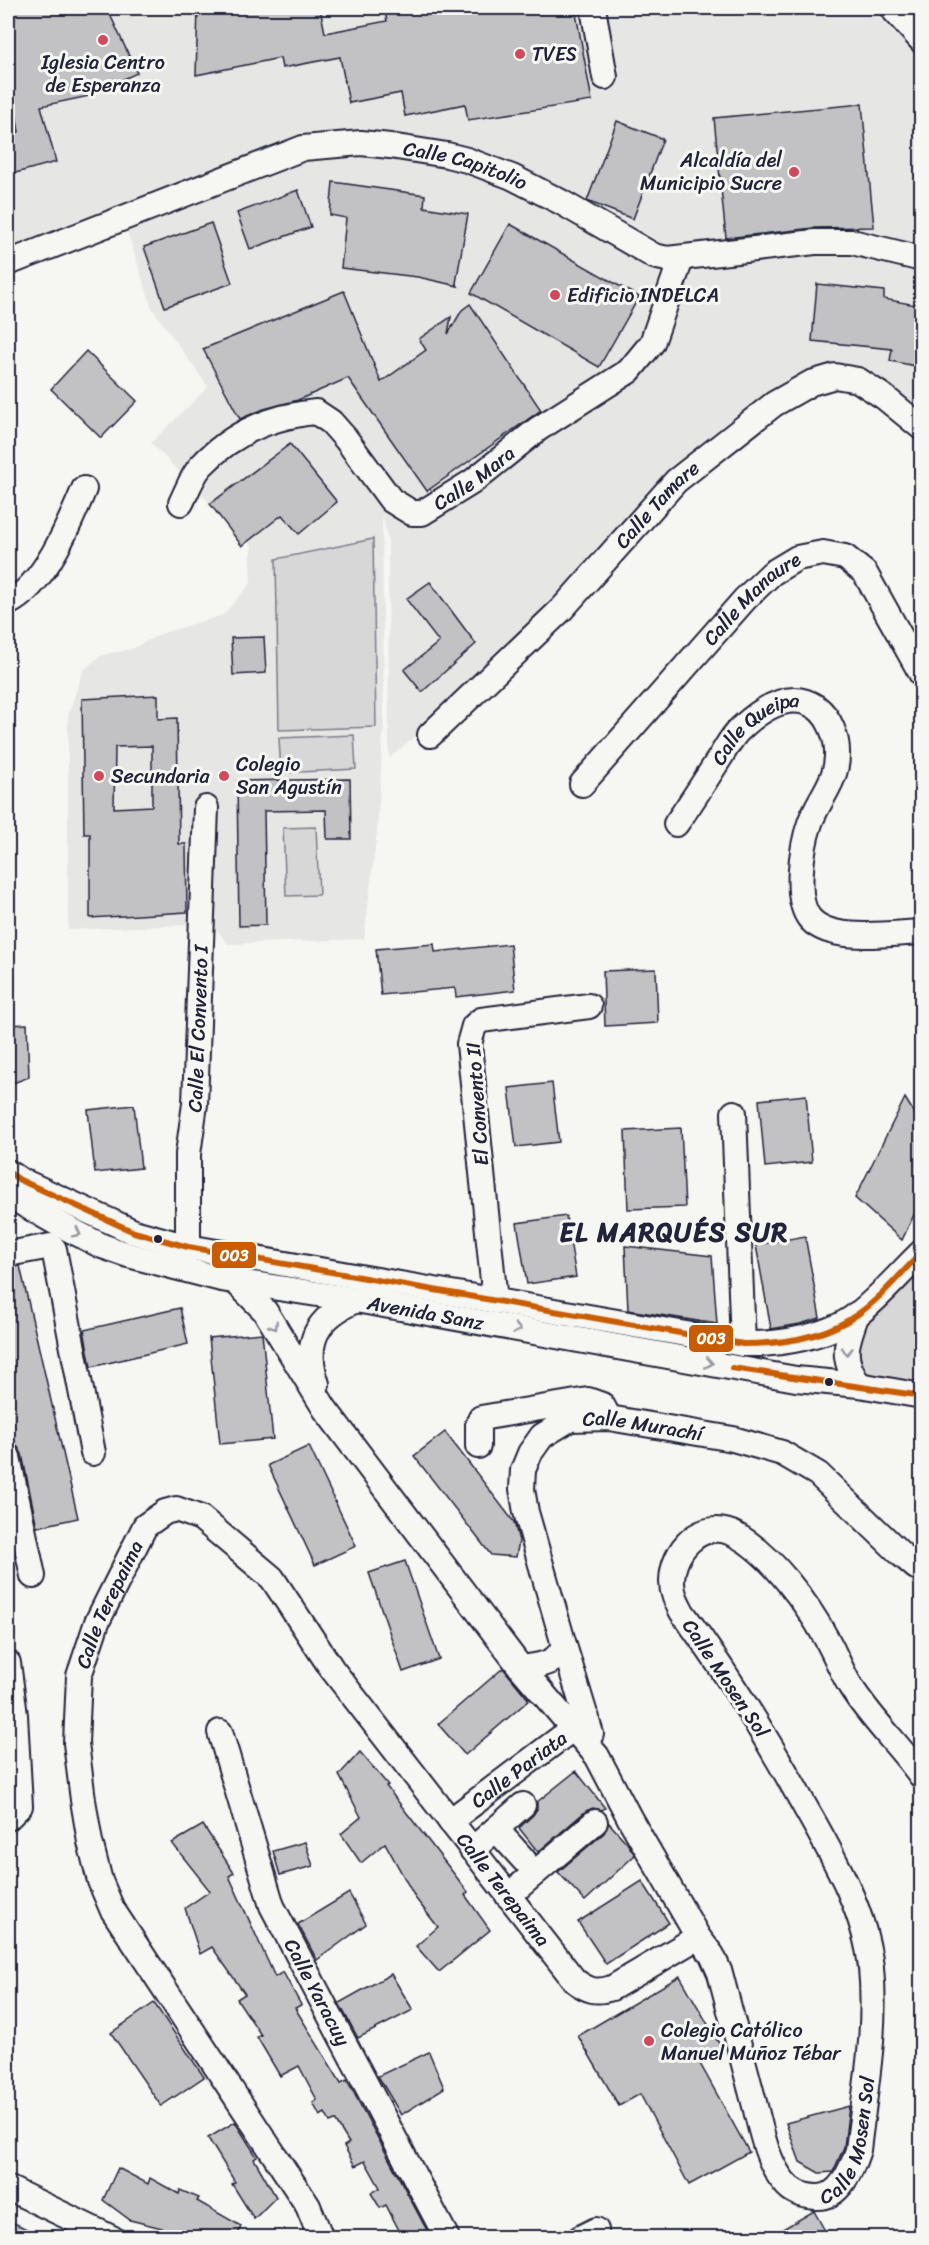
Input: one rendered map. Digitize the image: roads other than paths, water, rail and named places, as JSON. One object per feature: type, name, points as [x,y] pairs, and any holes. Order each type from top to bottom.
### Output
[{"type":"street","points":[[593,8],[605,77]]},
{"type":"street","points":[[892,8],[921,41]]},
{"type":"street","name":"Calle Capitolio","points":[[8,263],[303,148],[361,143],[467,160],[512,177],[561,202],[654,256],[667,259],[825,242],[852,242],[921,259]]},
{"type":"street","name":"Calle Mara","points":[[181,503],[200,468],[242,433],[284,417],[316,412],[331,422],[346,439],[391,500],[412,513],[422,513],[472,482],[537,429],[629,371],[652,344],[681,259]]},
{"type":"street","name":"Calle Tamare","points":[[430,735],[562,609],[676,481],[774,404],[811,383],[835,376],[858,380],[884,397],[921,428]]},
{"type":"street","points":[[8,603],[19,597],[32,584],[64,536],[84,489]]},
{"type":"street","name":"Calle Manaure","points":[[582,784],[745,599],[772,573],[797,558],[823,553],[845,557],[865,573],[921,675]]},
{"type":"street","name":"Calle Queipa","points":[[676,824],[738,730],[768,707],[781,701],[798,700],[812,705],[822,712],[830,726],[838,755],[835,772],[810,823],[802,860],[801,896],[805,909],[810,919],[822,928],[836,933],[921,932]]},
{"type":"street","name":"Calle El Convento I","points":[[188,1247],[188,1154],[195,1104],[206,808]]},
{"type":"street","name":"El Convento II","points":[[495,1301],[469,1044],[474,1026],[481,1020],[589,1006]]},
{"type":"street","points":[[734,1113],[743,1344]]},
{"type":"street","name":"Avenida Sanz","points":[[8,1172],[20,1180],[134,1232],[188,1247],[743,1344],[767,1345],[812,1335],[857,1314],[921,1252]]},
{"type":"street","name":"Avenida Sanz","points":[[8,1195],[102,1246],[154,1262],[236,1282],[356,1300],[796,1379],[859,1385],[921,1396]]},
{"type":"street","points":[[17,1252],[35,1210]]},
{"type":"street","points":[[17,1252],[51,1246],[54,1249],[93,1453]]},
{"type":"street","name":"Calle Mosen Sol","points":[[236,1282],[265,1311],[325,1409],[521,1668],[580,1724],[630,1819],[698,1937],[712,1955],[720,1974],[762,2132],[777,2172],[795,2192],[820,2198],[832,2193],[852,2168],[858,2150],[873,2005],[868,1949],[858,1916],[831,1852],[769,1742],[682,1612],[674,1596],[674,1569],[679,1554],[688,1541],[702,1532],[717,1530],[734,1534],[765,1557],[814,1618],[850,1685],[862,1702],[909,1758],[921,1777]]},
{"type":"street","name":"Calle Mosen Sol","points":[[325,1409],[310,1364],[313,1341],[324,1322],[332,1314],[356,1300]]},
{"type":"street","name":"Avenida Sanz","points":[[857,1314],[846,1348],[849,1371],[859,1385]]},
{"type":"street","points":[[478,1446],[478,1424],[481,1418],[588,1400],[602,1405],[609,1418]]},
{"type":"street","name":"Calle Murachí","points":[[580,1724],[564,1645],[526,1512],[522,1490],[524,1470],[530,1453],[542,1436],[570,1419],[609,1418],[733,1439],[782,1453],[818,1474],[902,1555],[921,1569]]},
{"type":"street","points":[[8,1457],[33,1576]]},
{"type":"street","name":"Calle Terepaima","points":[[321,2238],[308,2206],[111,1909],[100,1881],[90,1842],[76,1743],[79,1677],[97,1622],[145,1526],[165,1512],[176,1509],[187,1512],[201,1518],[272,1578],[332,1669],[575,1982],[598,1992],[624,1982],[698,1937]]},
{"type":"street","points":[[521,1668],[550,1662],[560,1656],[564,1645]]},
{"type":"street","points":[[8,1663],[15,1715],[14,1812]]},
{"type":"street","name":"Calle Pariata","points":[[450,1821],[580,1724]]},
{"type":"street","name":"Calle Yaracuy","points":[[220,1732],[272,1906],[447,2238]]},
{"type":"street","points":[[472,1850],[523,1805]]},
{"type":"street","points":[[507,1896],[595,1822]]},
{"type":"street","points":[[496,1829],[524,1860]]},
{"type":"street","points":[[8,2188],[112,2238]]},
{"type":"place","name":"Iglesia Centro de Esperanza","points":[[103,40]]},
{"type":"place","name":"TVES","points":[[520,54]]},
{"type":"place","name":"Alcaldía del Municipio Sucre","points":[[794,172]]},
{"type":"place","name":"Edificio INDELCA","points":[[555,295]]},
{"type":"place","name":"Secundaria","points":[[99,776]]},
{"type":"place","name":"Colegio San Agustín","points":[[224,776]]},
{"type":"place","name":"Colegio Católico Manuel Muñoz Tébar","points":[[649,2041]]},
{"type":"district","name":"EL MARQUÉS SUR","points":[[674,1232]]}]
